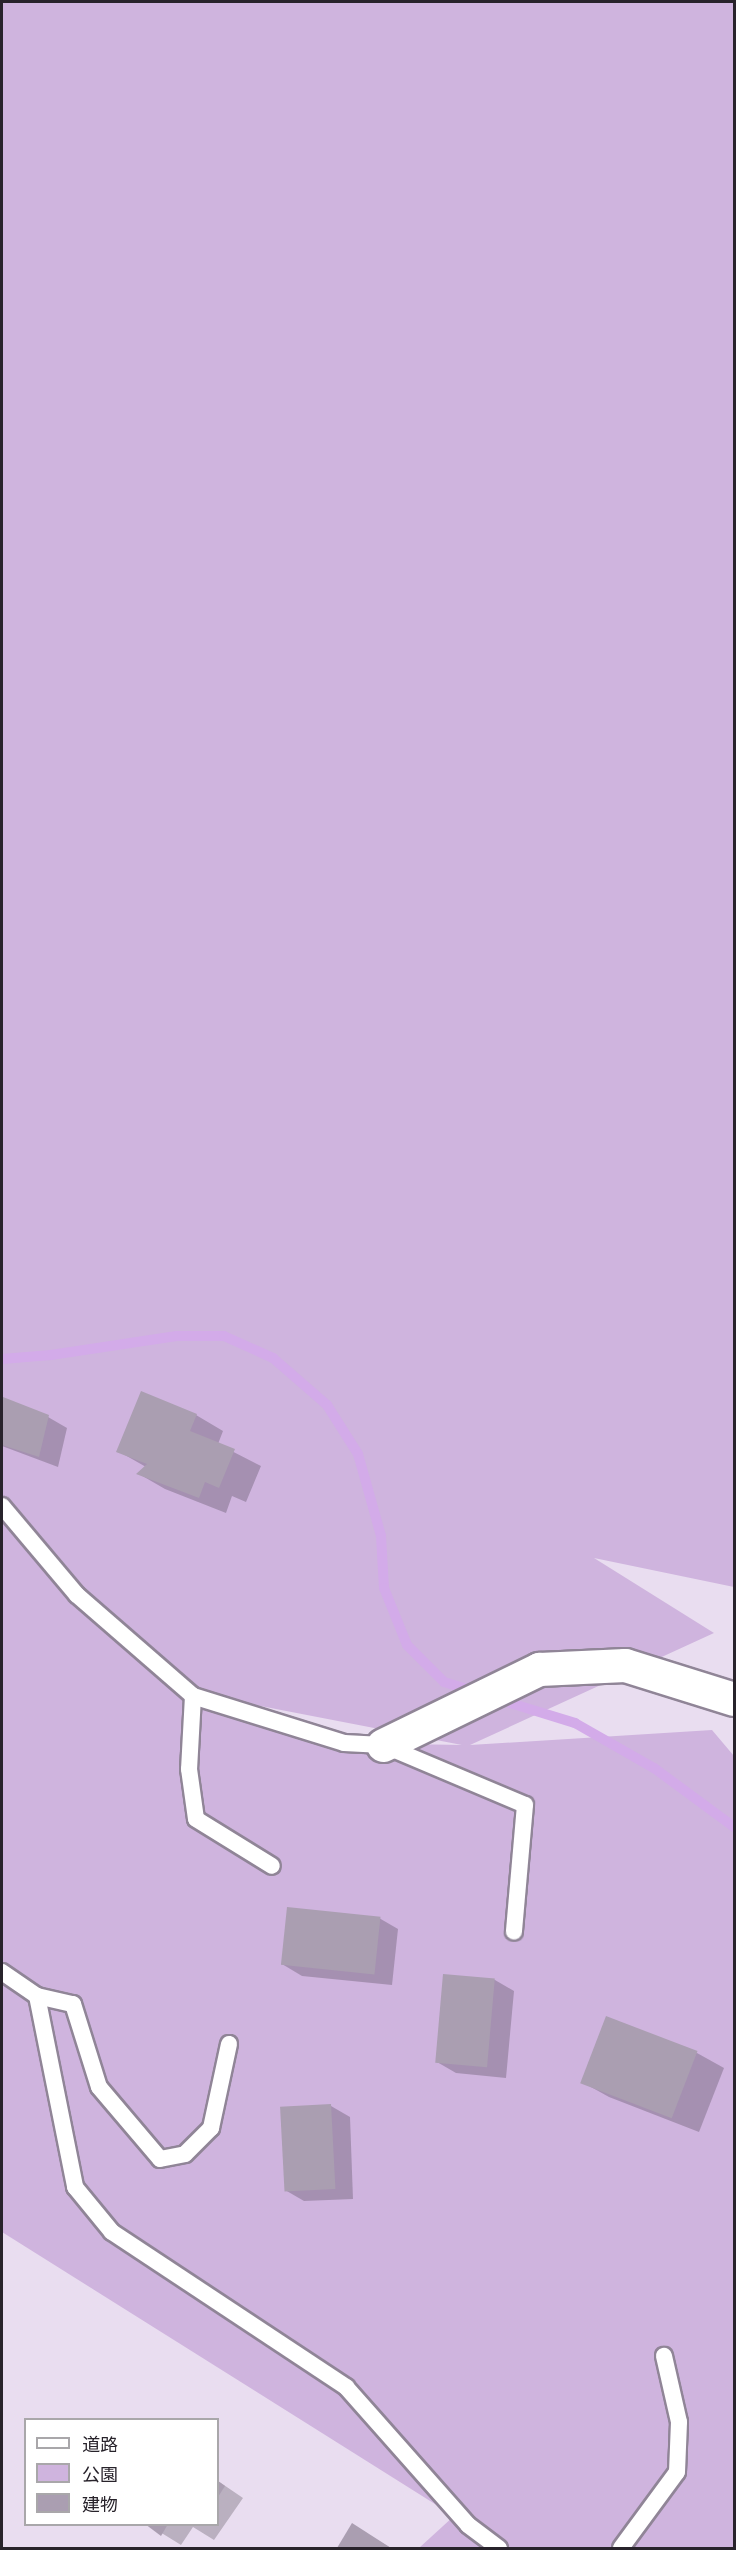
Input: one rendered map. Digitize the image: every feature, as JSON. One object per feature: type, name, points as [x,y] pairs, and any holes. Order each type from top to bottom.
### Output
[{"type":"street","points":[[383,1745],[539,1669],[625,1665],[735,1699]]},
{"type":"lane","points":[[2,1506],[77,1595],[193,1696],[344,1743],[383,1745],[525,1804],[514,1932]]},
{"type":"lane","points":[[193,1696],[189,1769],[196,1819],[272,1866]]},
{"type":"lane","points":[[2,1972],[37,1996],[74,2004],[99,2087],[160,2159],[185,2154],[211,2128],[229,2044]]},
{"type":"lane","points":[[37,1996],[75,2187],[112,2232],[346,2387],[468,2524],[499,2548]]},
{"type":"lane","points":[[621,2548],[677,2472],[679,2422],[664,2356]]},
{"type":"green space","points":[[2,2],[734,2],[734,1587],[594,1558],[714,1633],[470,1745],[712,1730],[734,1756],[734,2548],[419,2548],[454,2516],[2,2232]],"holes":[[[204,1695],[462,1745],[344,1743]]]},
{"type":"building","points":[[141,1391],[197,1414],[190,1431],[235,1449],[219,1488],[205,1482],[199,1498],[136,1474],[147,1464],[116,1452]]},
{"type":"building","points":[[3,1397],[49,1415],[39,1457],[2,1445]]},
{"type":"building","points":[[287,1907],[380,1917],[374,1975],[281,1965]]},
{"type":"building","points":[[443,1974],[495,1979],[487,2067],[435,2063]]},
{"type":"building","points":[[606,2016],[697,2051],[672,2118],[580,2083]]},
{"type":"building","points":[[331,2104],[335,2189],[285,2192],[280,2107]]},
{"type":"building","points":[[219,2482],[225,2486],[219,2495]]},
{"type":"building","points":[[352,2523],[391,2548],[337,2548]]},
{"type":"building","points":[[148,2526],[167,2526],[161,2536]]},
{"type":"waterway","points":[[2,1359],[51,1355],[177,1336],[224,1336],[273,1358],[327,1405],[358,1454],[381,1536],[384,1588],[407,1645],[444,1682],[476,1692]]},
{"type":"waterway","points":[[497,1699],[575,1723],[654,1768],[734,1827]]}]
